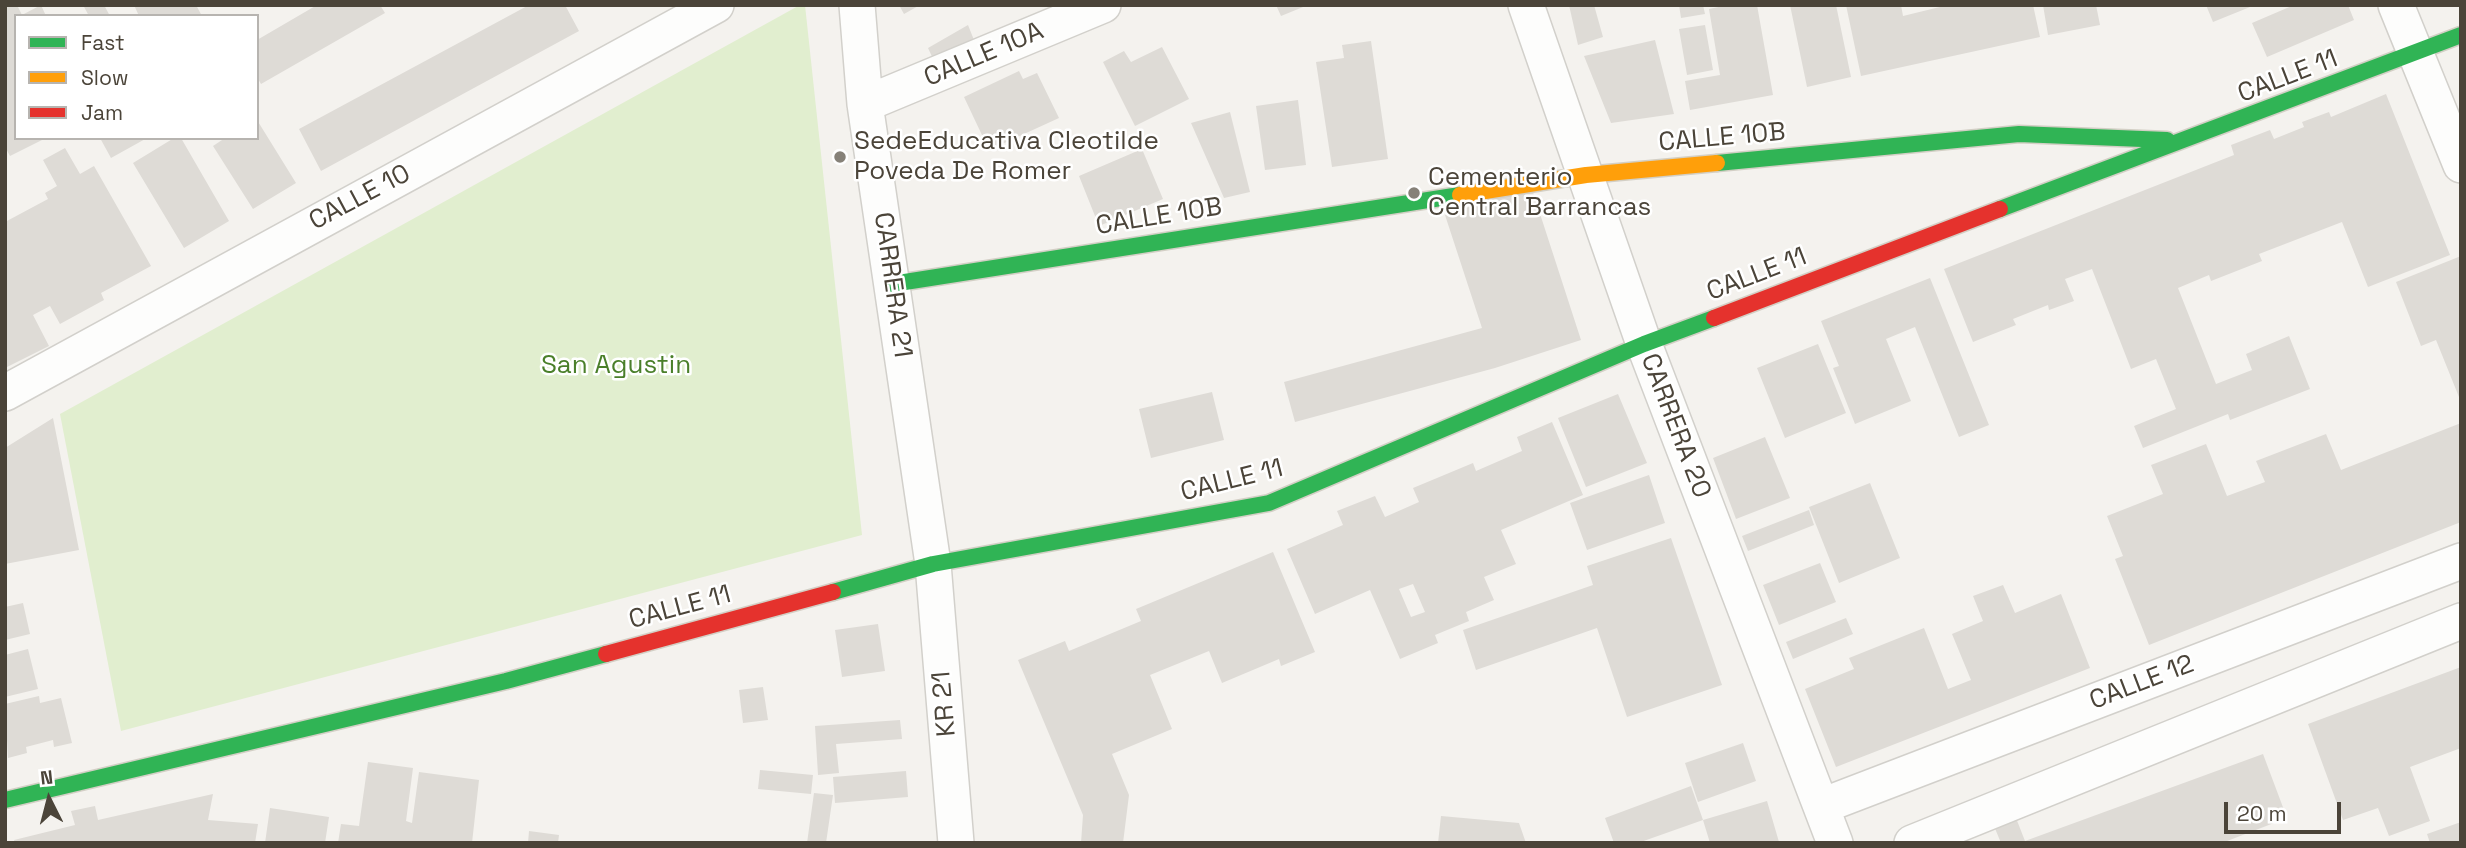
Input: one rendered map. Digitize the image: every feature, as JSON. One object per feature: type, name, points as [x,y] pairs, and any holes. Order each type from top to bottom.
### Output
[{"type":"street","name":"CALLE 10","points":[[5,393],[716,5]]},
{"type":"street","name":"CARRERA 21","points":[[857,5],[865,104],[933,564]]},
{"type":"street","name":"CALLE 10A","points":[[865,104],[1103,5]]},
{"type":"street","name":"CARRERA 20","points":[[1526,5],[1644,344],[1835,843]]},
{"type":"street","points":[[2396,5],[2461,165]]},
{"type":"street","name":"CALLE 11","points":[[5,800],[506,681],[933,564],[1269,503],[1644,344],[2416,55],[2461,35]]},
{"type":"street","name":"CALLE 10B","points":[[892,284],[1586,175],[2019,134],[2186,141]]},
{"type":"street","name":"CALLE 12","points":[[1822,806],[2461,561]]},
{"type":"street","name":"KR 21","points":[[933,564],[956,843]]},
{"type":"street","points":[[1912,843],[2461,621]]},
{"type":"green space","name":"San Agustin","points":[[800,5],[805,5],[862,535],[121,731],[60,414]]},
{"type":"building","points":[[17,5],[22,14],[14,14],[14,140],[42,140],[10,156],[5,147],[5,8]]},
{"type":"building","points":[[41,5],[45,14],[24,14]]},
{"type":"building","points":[[83,5],[104,5],[109,14],[88,14]]},
{"type":"building","points":[[134,5],[196,5],[201,14],[138,14]]},
{"type":"building","points":[[317,5],[380,5],[385,13],[261,84],[259,39]]},
{"type":"building","points":[[529,5],[565,5],[579,31],[321,171],[299,129]]},
{"type":"building","points":[[899,5],[920,5],[904,14]]},
{"type":"building","points":[[1276,5],[1308,5],[1281,16]]},
{"type":"building","points":[[1569,5],[1594,5],[1603,37],[1578,45]]},
{"type":"building","points":[[1679,5],[1703,5],[1705,14],[1681,18]]},
{"type":"building","points":[[1728,5],[1757,5],[1773,95],[1690,110],[1685,81],[1720,75],[1709,9]]},
{"type":"building","points":[[1790,5],[1836,5],[1851,77],[1807,87]]},
{"type":"building","points":[[1846,5],[1901,5],[1903,16],[1948,5],[2033,5],[2040,37],[1861,76]]},
{"type":"building","points":[[2043,5],[2096,5],[2100,25],[2048,35]]},
{"type":"building","points":[[2206,5],[2255,5],[2213,22]]},
{"type":"building","points":[[2294,5],[2348,5],[2354,20],[2267,57],[2252,23]]},
{"type":"building","points":[[968,25],[976,45],[936,65],[928,48]]},
{"type":"building","points":[[1705,25],[1713,70],[1687,75],[1679,29]]},
{"type":"building","points":[[1655,40],[1674,114],[1611,123],[1584,56]]},
{"type":"building","points":[[1371,41],[1388,159],[1332,167],[1316,62],[1344,58],[1342,45]]},
{"type":"building","points":[[1162,47],[1189,99],[1135,126],[1103,62],[1124,51],[1131,62]]},
{"type":"building","points":[[1019,71],[1023,79],[1037,73],[1059,118],[989,150],[964,97]]},
{"type":"building","points":[[2386,94],[2450,255],[2368,287],[2342,222],[2259,254],[2262,261],[2211,281],[2209,275],[2178,288],[2216,384],[2252,370],[2246,354],[2289,336],[2310,389],[2230,420],[2228,414],[2143,448],[2134,426],[2176,409],[2156,359],[2131,369],[2092,269],[2065,279],[2074,301],[2049,310],[2048,305],[2013,319],[2016,325],[1973,342],[1944,269],[2234,155],[2231,145],[2270,130],[2274,139],[2304,127],[2302,122],[2329,112],[2331,117]]},
{"type":"building","points":[[1298,100],[1306,165],[1265,170],[1256,106]]},
{"type":"building","points":[[1230,112],[1250,192],[1224,198],[1191,123]]},
{"type":"building","points":[[259,123],[296,183],[253,209],[213,146],[222,140],[259,140]]},
{"type":"building","points":[[101,140],[143,140],[111,158]]},
{"type":"building","points":[[171,140],[182,140],[229,221],[184,248],[133,163]]},
{"type":"building","points":[[65,148],[80,174],[94,166],[151,266],[101,293],[104,300],[60,324],[50,306],[33,315],[49,346],[5,368],[5,222],[48,199],[45,193],[57,186],[43,160]]},
{"type":"building","points":[[1142,149],[1163,199],[1099,226],[1079,176]]},
{"type":"building","points":[[1531,186],[1581,340],[1495,368],[1295,422],[1284,382],[1482,328],[1445,215]]},
{"type":"building","points":[[2461,256],[2461,402],[2436,340],[2421,346],[2396,282]]},
{"type":"building","points":[[1930,278],[1989,425],[1959,437],[1915,327],[1886,339],[1911,401],[1855,424],[1833,368],[1839,366],[1821,321]]},
{"type":"building","points":[[1818,344],[1846,413],[1785,438],[1757,368]]},
{"type":"building","points":[[1212,392],[1224,440],[1151,458],[1139,409]]},
{"type":"building","points":[[1618,394],[1647,463],[1586,487],[1558,418]]},
{"type":"building","points":[[53,418],[79,550],[5,564],[5,448]]},
{"type":"building","points":[[1552,422],[1583,495],[1501,530],[1516,564],[1484,577],[1494,600],[1466,612],[1469,621],[1435,635],[1438,643],[1400,659],[1370,590],[1315,614],[1287,549],[1343,525],[1337,511],[1375,496],[1385,517],[1419,502],[1413,488],[1473,463],[1476,471],[1522,451],[1517,437]],"holes":[[[1413,584],[1425,612],[1411,617],[1399,589]]]},
{"type":"building","points":[[2461,423],[2461,522],[2149,645],[2115,559],[2123,556],[2107,516],[2163,494],[2151,465],[2206,444],[2227,496],[2265,482],[2256,461],[2326,434],[2341,470]]},
{"type":"building","points":[[1765,437],[1790,498],[1736,519],[1713,458]]},
{"type":"building","points":[[1649,475],[1665,523],[1587,550],[1570,503]]},
{"type":"building","points":[[1870,483],[1900,558],[1839,583],[1809,507]]},
{"type":"building","points":[[1809,510],[1814,525],[1748,551],[1742,536]]},
{"type":"building","points":[[1671,538],[1722,685],[1627,717],[1597,628],[1476,670],[1463,630],[1593,585],[1587,566]]},
{"type":"building","points":[[1273,552],[1315,652],[1281,666],[1279,659],[1222,683],[1209,651],[1150,675],[1172,729],[1112,754],[1129,795],[1123,843],[1081,843],[1083,815],[1018,660],[1065,641],[1069,651],[1141,621],[1136,609]]},
{"type":"building","points":[[1820,563],[1836,602],[1779,625],[1763,585]]},
{"type":"building","points":[[2003,585],[2015,613],[2061,594],[2090,668],[1836,767],[1805,689],[1854,669],[1849,658],[1924,628],[1948,689],[1971,680],[1952,634],[1983,621],[1973,596]]},
{"type":"building","points":[[23,603],[30,634],[5,640],[5,607]]},
{"type":"building","points":[[1846,618],[1853,634],[1793,659],[1786,642]]},
{"type":"building","points":[[878,624],[885,671],[842,677],[835,630]]},
{"type":"building","points":[[28,649],[38,689],[5,697],[5,655]]},
{"type":"building","points":[[2461,667],[2461,748],[2410,767],[2430,821],[2389,836],[2378,808],[2343,820],[2308,724]]},
{"type":"building","points":[[763,687],[768,720],[743,723],[739,690]]},
{"type":"building","points":[[39,696],[40,703],[61,698],[72,743],[54,747],[53,740],[26,747],[27,753],[8,758],[5,704]]},
{"type":"building","points":[[900,720],[902,739],[836,744],[839,773],[818,775],[815,726]]},
{"type":"building","points":[[1743,743],[1756,781],[1698,802],[1685,763]]},
{"type":"building","points":[[2263,754],[2287,818],[2222,843],[2001,843],[1994,826],[2016,818],[2025,841]]},
{"type":"building","points":[[368,762],[413,768],[406,821],[412,823],[419,772],[479,780],[472,843],[338,843],[341,824],[359,826]]},
{"type":"building","points":[[760,770],[813,775],[811,794],[758,789]]},
{"type":"building","points":[[906,771],[908,797],[835,803],[833,777]]},
{"type":"building","points":[[1691,786],[1703,820],[1638,843],[1614,843],[1605,818]]},
{"type":"building","points":[[814,793],[833,795],[826,843],[807,843]]},
{"type":"building","points":[[213,794],[208,820],[258,824],[255,843],[15,843],[14,840],[75,825],[71,811],[95,806],[98,820]]},
{"type":"building","points":[[1767,801],[1779,842],[1710,843],[1703,820]]},
{"type":"building","points":[[270,808],[329,817],[325,843],[265,843]]},
{"type":"building","points":[[1441,816],[1519,823],[1526,843],[1438,843]]},
{"type":"building","points":[[2461,822],[2461,843],[2430,843],[2427,834]]},
{"type":"building","points":[[529,831],[559,835],[558,843],[528,843]]},
{"type":"traffic: fast","points":[[2000,209],[2461,35]]},
{"type":"traffic: fast","points":[[1717,163],[2019,134],[2167,140]]},
{"type":"traffic: fast","points":[[892,284],[1460,195]]},
{"type":"traffic: fast","points":[[833,592],[933,564],[1269,503],[1644,344],[1714,318]]},
{"type":"traffic: fast","points":[[5,800],[506,681],[606,654]]},
{"type":"traffic: slow","points":[[1460,195],[1586,175],[1717,163]]},
{"type":"traffic: jam","points":[[1714,318],[2000,209]]},
{"type":"traffic: jam","points":[[606,654],[833,592]]},
{"type":"place","name":"SedeEducativa Cleotilde Poveda De Romer","points":[[840,157]]},
{"type":"place","name":"Cementerio Central Barrancas","points":[[1414,193]]}]
